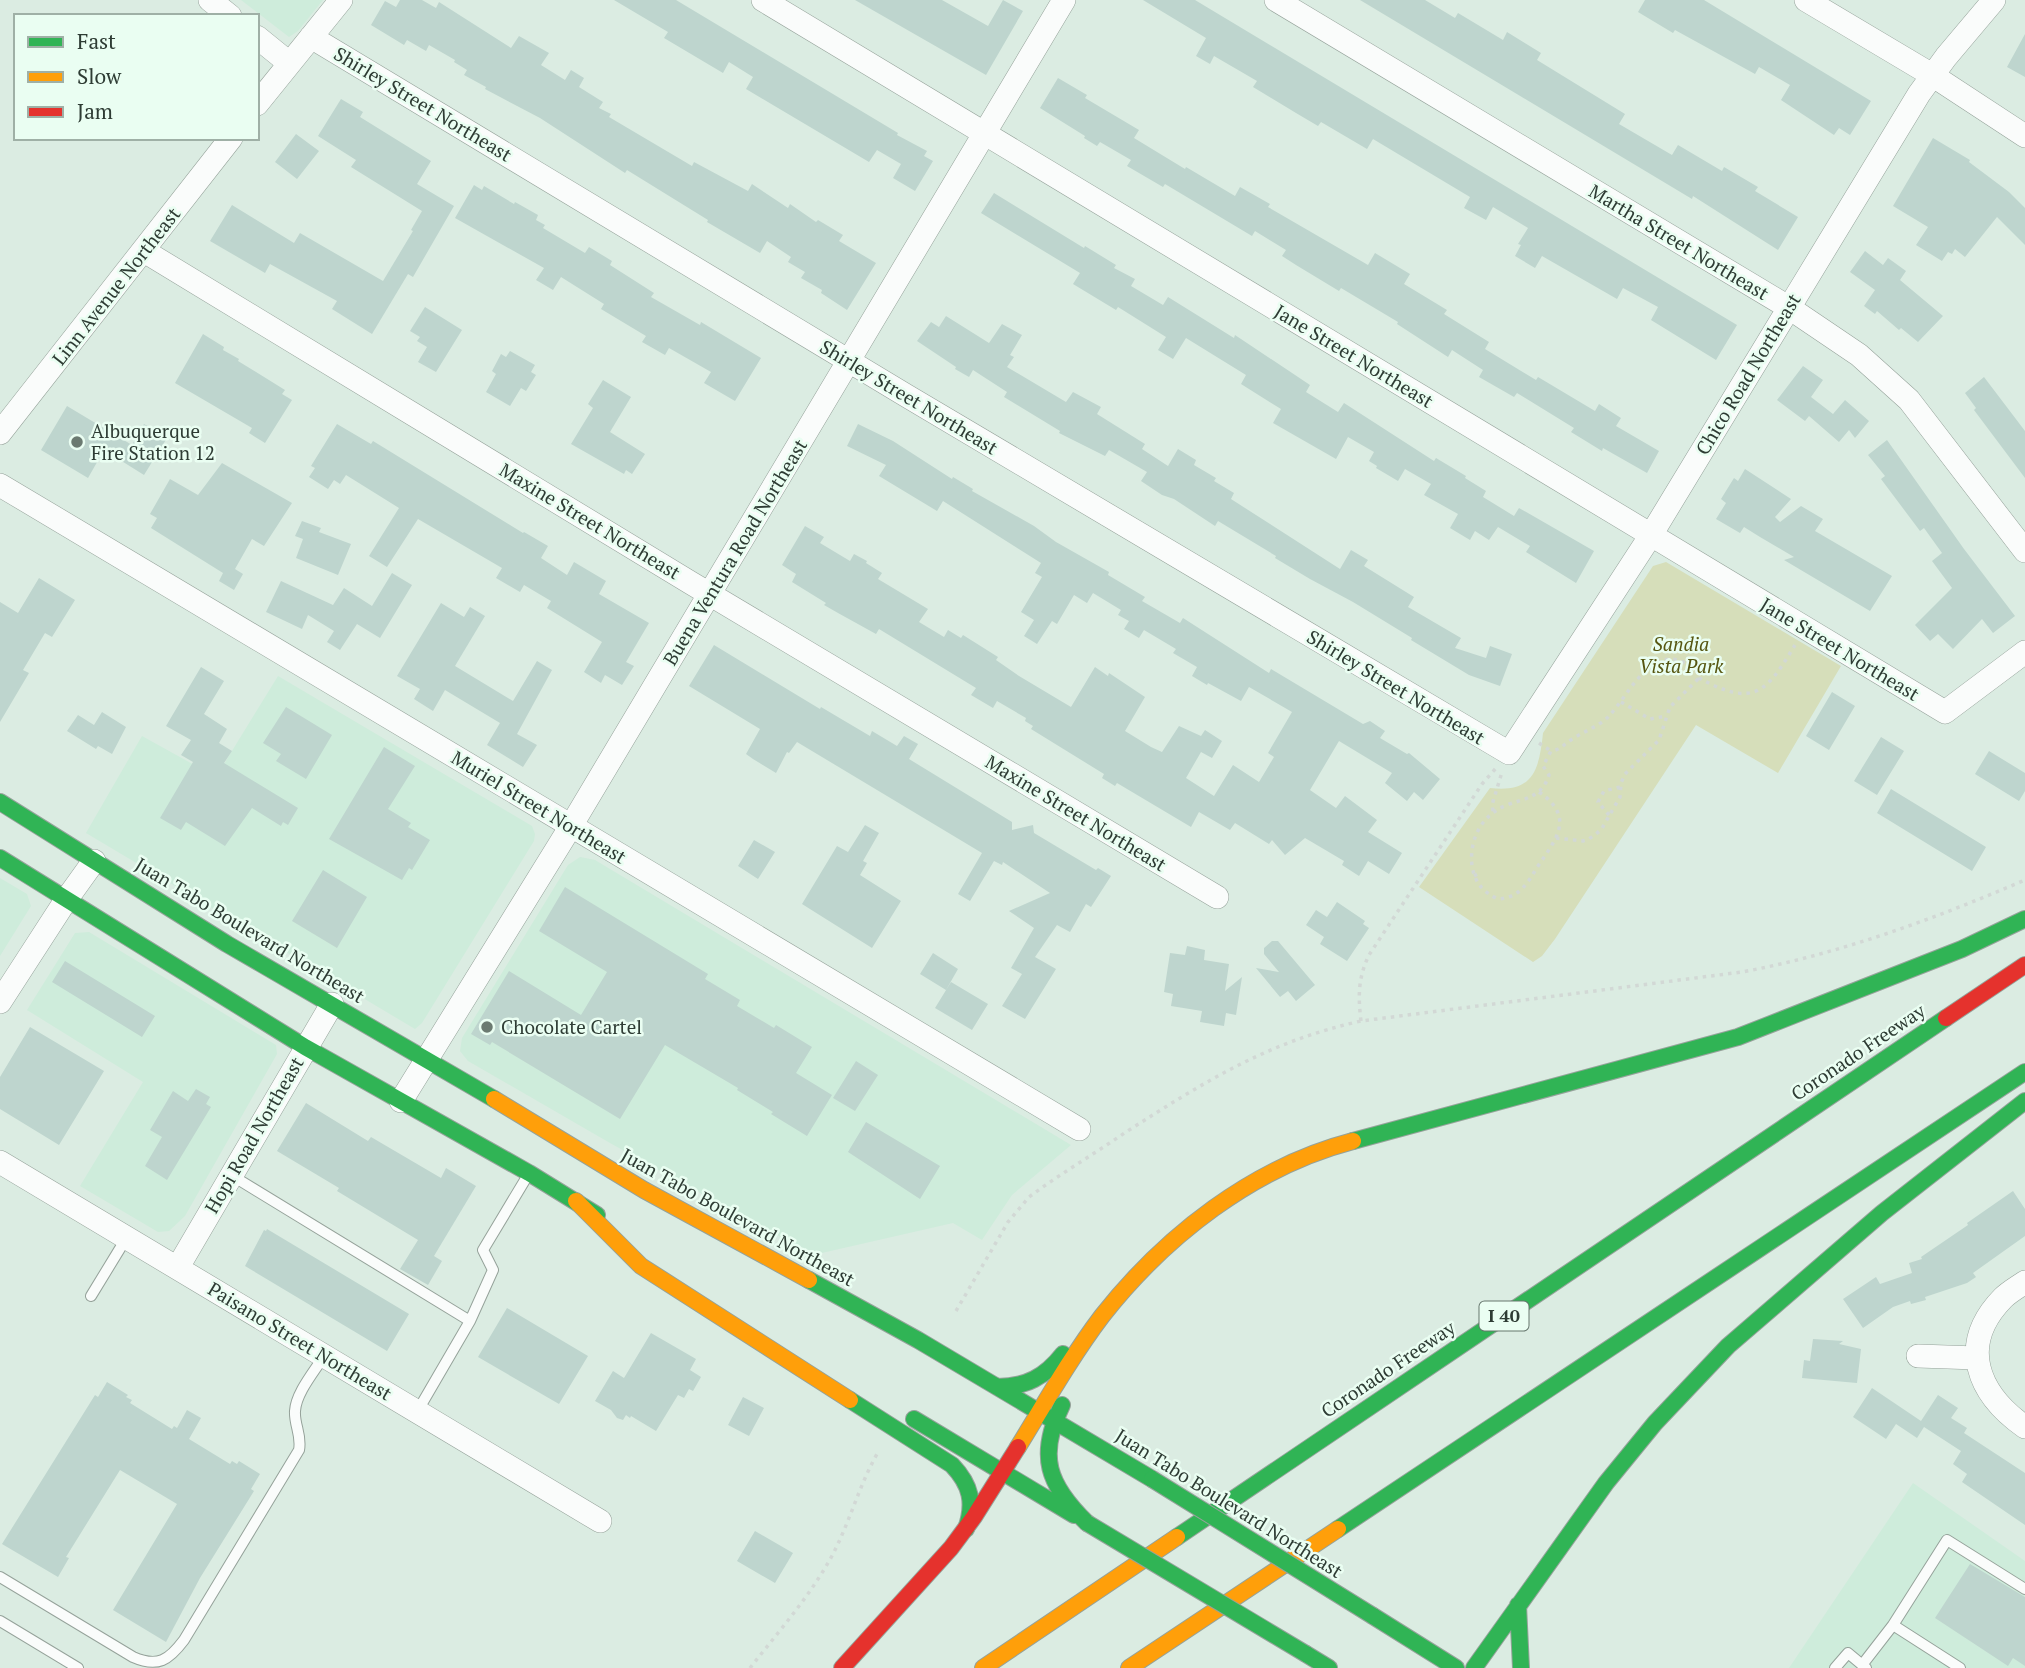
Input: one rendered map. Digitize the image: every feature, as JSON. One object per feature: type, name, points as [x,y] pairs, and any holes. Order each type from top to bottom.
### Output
[{"type":"main road","name":"Juan Tabo Boulevard Northeast","points":[[0,802],[227,944],[426,1058],[644,1190],[998,1387],[1152,1479],[1456,1668]]},
{"type":"main road","points":[[0,858],[305,1047],[529,1173],[642,1244]]},
{"type":"main road","points":[[842,1668],[966,1529],[1002,1472],[1046,1417],[1097,1322],[1121,1292],[1173,1238],[1221,1203],[1297,1161],[1363,1136],[1411,1126],[1738,1037],[1887,980],[2025,919]]},
{"type":"main road","name":"Coronado Freeway","points":[[983,1668],[2025,965]]},
{"type":"main road","points":[[1129,1668],[2025,1072]]},
{"type":"main road","points":[[1474,1668],[1606,1483],[1654,1423],[1728,1346],[1882,1213],[2025,1101]]},
{"type":"main road","points":[[998,1387],[1034,1383],[1049,1372],[1124,1272],[1157,1239],[1188,1214],[1228,1186],[1275,1160],[1297,1161]]},
{"type":"main road","points":[[576,1201],[641,1266],[952,1465],[964,1477],[972,1492],[973,1506],[966,1529]]},
{"type":"main road","points":[[904,1413],[1329,1668]]},
{"type":"main road","points":[[1046,1417],[1050,1476],[1065,1502],[1087,1523]]},
{"type":"main road","points":[[1518,1605],[1521,1668]]},
{"type":"street","points":[[211,0],[228,14]]},
{"type":"street","points":[[259,101],[341,0]]},
{"type":"street","name":"Jane Street Northeast","points":[[763,0],[1945,712],[2025,652]]},
{"type":"street","name":"Buena Ventura Road Northeast","points":[[401,1101],[571,825],[1064,0]]},
{"type":"street","name":"Martha Street Northeast","points":[[1276,0],[1788,307],[1859,355],[1909,400],[2025,551]]},
{"type":"street","points":[[1806,0],[1931,75],[2025,136]]},
{"type":"street","name":"Chico Road Northeast","points":[[1509,753],[1651,535],[1931,75],[1994,0]]},
{"type":"street","name":"Shirley Street Northeast","points":[[311,37],[849,361],[1509,753]]},
{"type":"street","points":[[259,39],[289,63]]},
{"type":"street","name":"Linn Avenue Northeast","points":[[0,433],[229,140]]},
{"type":"street","name":"Maxine Street Northeast","points":[[144,251],[709,594],[1217,897]]},
{"type":"street","name":"Muriel Street Northeast","points":[[0,485],[1079,1129]]},
{"type":"street","points":[[0,1002],[94,861]]},
{"type":"street","name":"Hopi Road Northeast","points":[[178,1267],[332,1004]]},
{"type":"street","name":"Paisano Street Northeast","points":[[0,1162],[600,1521]]},
{"type":"street","points":[[2025,1282],[2003,1297],[1993,1311],[1979,1340],[1976,1358],[1981,1377],[1996,1403],[2025,1427]]},
{"type":"street","points":[[1918,1356],[1976,1358]]},
{"type":"lane","points":[[417,1412],[470,1321],[493,1270],[483,1250],[529,1173]]},
{"type":"lane","points":[[230,1175],[470,1321]]},
{"type":"lane","points":[[92,1296],[127,1237]]},
{"type":"lane","points":[[0,1577],[133,1657],[150,1663],[168,1658],[184,1640],[299,1450],[296,1402],[324,1356]]},
{"type":"lane","points":[[1835,1668],[1847,1653],[1864,1667],[1894,1625],[1947,1540],[2025,1589]]},
{"type":"lane","points":[[0,1621],[78,1668]]},
{"type":"lane","points":[[1894,1625],[1960,1668]]},
{"type":"path","points":[[1699,678],[1721,689],[1753,694],[1776,677],[1795,645]]},
{"type":"path","points":[[1539,743],[1551,751],[1558,751],[1573,738],[1603,722],[1643,671],[1659,663],[1673,660],[1683,663],[1699,673],[1699,678]]},
{"type":"path","points":[[1556,838],[1578,842],[1589,839],[1601,830],[1620,797],[1620,787],[1630,767],[1658,740],[1670,707],[1699,678]]},
{"type":"path","points":[[1621,702],[1650,719],[1666,716]]},
{"type":"path","points":[[1539,792],[1550,800],[1559,814],[1560,830],[1525,887],[1505,899],[1491,895],[1481,889],[1474,876],[1471,846],[1481,825],[1494,812],[1532,798],[1546,784],[1549,775],[1543,766],[1551,751]]},
{"type":"path","points":[[1494,812],[1494,796],[1509,753]]},
{"type":"path","points":[[1361,1021],[1359,983],[1369,956],[1482,784],[1509,753]]},
{"type":"path","points":[[1609,815],[1598,802],[1604,791],[1620,787]]},
{"type":"path","points":[[1474,876],[1481,872]]},
{"type":"path","points":[[956,1311],[1008,1222],[1040,1189],[1223,1072],[1289,1041],[1361,1021],[1783,965],[1906,926],[2025,880]]},
{"type":"path","points":[[750,1668],[816,1585],[844,1531],[877,1454]]},
{"type":"shaded area","points":[[241,0],[323,0],[298,31],[289,37]]},
{"type":"shaded area","points":[[278,676],[532,826],[534,841],[422,1023],[415,1029],[86,833],[142,736],[216,777]]},
{"type":"shaded area","points":[[580,857],[595,860],[1071,1145],[1012,1195],[982,1240],[953,1223],[813,1255],[468,1061],[460,1051],[462,1038],[568,865]]},
{"type":"shaded area","points":[[0,878],[27,894],[31,906],[0,956]]},
{"type":"shaded area","points":[[89,932],[276,1045],[277,1054],[185,1216],[169,1231],[158,1232],[80,1186],[143,1082],[27,1010],[75,933]]},
{"type":"shaded area","points":[[1913,1483],[2025,1561],[2025,1668],[1789,1668]]},
{"type":"green space","name":"Sandia Vista Park","points":[[1666,562],[1841,666],[1778,773],[1696,725],[1555,939],[1542,956],[1533,962],[1419,887],[1490,788],[1516,787],[1531,777],[1539,758],[1543,733],[1653,566]]},
{"type":"building","points":[[400,0],[422,0],[436,8],[439,2],[511,48],[519,36],[549,53],[541,65],[565,80],[571,70],[584,78],[579,87],[603,102],[599,108],[611,114],[609,117],[692,166],[694,162],[748,191],[752,184],[788,208],[790,204],[816,222],[818,220],[843,235],[839,241],[876,263],[847,310],[821,293],[822,290],[801,278],[805,272],[788,262],[791,257],[767,241],[760,253],[627,170],[625,173],[540,118],[485,89],[486,87],[464,75],[467,70],[454,62],[455,60],[429,45],[426,51],[407,40],[404,45],[371,25],[385,1],[396,7]]},
{"type":"building","points":[[614,0],[676,0],[927,151],[924,156],[933,161],[915,191],[893,178],[901,164],[877,150],[869,162],[746,89],[753,77],[729,62],[723,73],[664,38],[668,32]]},
{"type":"building","points":[[855,0],[942,0],[988,26],[1003,0],[1023,11],[986,75]]},
{"type":"building","points":[[1143,0],[1195,0],[1737,325],[1716,360],[1651,320],[1658,307],[1623,288],[1617,299],[1542,256],[1535,268],[1515,256],[1521,245],[1518,244],[1528,228],[1493,207],[1486,220],[1464,208],[1470,197],[1373,139],[1367,149],[1321,122],[1318,126],[1253,87],[1257,81],[1214,56],[1210,64],[1196,56],[1206,38]]},
{"type":"building","points":[[1360,0],[1425,0],[1455,18],[1458,13],[1503,40],[1507,32],[1541,53],[1537,60],[1625,114],[1619,124],[1672,155],[1678,145],[1722,171],[1724,167],[1758,187],[1755,191],[1798,217],[1778,250],[1693,196],[1692,199]]},
{"type":"building","points":[[1645,0],[1704,0],[1871,101],[1850,135],[1839,128],[1834,135],[1781,100],[1790,85],[1759,67],[1755,74],[1675,30],[1673,33],[1638,12]]},
{"type":"building","points":[[2025,34],[2025,77],[2007,67]]},
{"type":"building","points":[[1058,78],[1087,95],[1085,98],[1139,130],[1134,138],[1185,169],[1186,167],[1235,196],[1240,187],[1270,204],[1268,207],[1368,265],[1375,253],[1410,274],[1404,284],[1447,310],[1444,314],[1489,342],[1485,349],[1595,411],[1599,404],[1621,418],[1616,426],[1659,451],[1647,473],[1571,432],[1574,428],[1517,393],[1514,397],[1479,377],[1483,370],[1452,350],[1448,357],[1397,324],[1398,322],[1296,265],[1282,256],[1286,250],[1255,231],[1252,236],[1165,184],[1163,187],[1127,166],[1131,160],[1100,142],[1097,146],[1084,138],[1085,136],[1040,108]]},
{"type":"building","points":[[341,99],[363,112],[360,117],[431,161],[417,184],[454,206],[413,277],[408,274],[372,334],[332,309],[337,301],[270,264],[265,273],[210,241],[232,205],[294,243],[300,233],[383,281],[422,211],[351,167],[356,160],[318,136]]},
{"type":"building","points":[[296,134],[319,151],[297,179],[275,162]]},
{"type":"building","points":[[1933,138],[1970,160],[1969,162],[2009,192],[2025,208],[2025,245],[1997,217],[1965,257],[1955,249],[1952,254],[1948,252],[1942,261],[1916,245],[1928,227],[1893,206]]},
{"type":"building","points":[[474,185],[482,190],[484,186],[538,215],[536,220],[545,225],[543,228],[585,253],[589,247],[612,261],[610,265],[654,293],[651,297],[700,325],[701,322],[761,358],[735,401],[704,383],[711,372],[669,348],[665,355],[642,342],[646,336],[601,309],[604,304],[561,277],[553,290],[536,280],[544,268],[455,218]]},
{"type":"building","points":[[994,193],[1116,265],[1114,268],[1135,279],[1131,286],[1163,305],[1168,297],[1234,338],[1235,335],[1310,385],[1306,392],[1338,412],[1344,403],[1434,461],[1436,458],[1466,476],[1465,478],[1486,491],[1483,497],[1514,516],[1519,508],[1594,551],[1576,583],[1526,552],[1530,546],[1498,527],[1489,540],[1475,531],[1470,540],[1450,528],[1458,514],[1424,495],[1431,484],[1405,469],[1398,481],[1369,461],[1374,452],[1348,437],[1336,459],[1273,423],[1281,409],[1241,384],[1246,375],[1186,338],[1173,359],[1158,350],[1166,337],[1118,307],[1116,310],[1073,284],[1080,273],[981,213]]},
{"type":"building","points":[[1865,251],[1883,265],[1888,258],[1906,271],[1900,280],[1943,316],[1918,342],[1877,311],[1875,314],[1864,306],[1875,290],[1850,272]]},
{"type":"building","points":[[425,307],[462,330],[436,372],[418,362],[427,347],[417,341],[420,337],[410,331]]},
{"type":"building","points":[[946,316],[989,343],[1002,324],[1022,335],[1010,355],[1014,357],[1007,367],[1066,402],[1073,392],[1101,407],[1097,414],[1145,444],[1142,449],[1168,466],[1178,449],[1196,460],[1194,465],[1216,478],[1214,481],[1234,493],[1231,499],[1340,569],[1351,550],[1368,560],[1364,566],[1414,597],[1408,607],[1461,638],[1455,648],[1486,658],[1490,646],[1512,654],[1500,686],[1469,675],[1218,521],[1215,526],[1174,499],[1162,495],[1141,481],[1147,472],[1109,450],[1105,456],[1059,433],[1060,431],[1004,397],[1007,392],[973,370],[969,377],[955,369],[956,367],[917,341],[931,322],[939,327]]},
{"type":"building","points":[[203,334],[224,347],[223,350],[239,359],[238,361],[285,390],[282,394],[292,400],[265,443],[249,433],[252,428],[175,383]]},
{"type":"building","points":[[510,351],[535,365],[531,372],[536,375],[526,391],[521,388],[510,406],[486,392],[496,374],[492,371],[501,354],[506,357]]},
{"type":"building","points":[[1803,366],[1823,380],[1811,397],[1833,414],[1845,400],[1869,421],[1855,438],[1849,430],[1839,442],[1809,416],[1805,421],[1777,400]]},
{"type":"building","points":[[1984,377],[2025,431],[2025,478],[1974,410],[1976,408],[1965,393]]},
{"type":"building","points":[[603,380],[631,397],[610,432],[645,454],[632,474],[626,470],[624,474],[571,444],[593,408],[588,404]]},
{"type":"building","name":"Albuquerque Fire Station 12","points":[[67,406],[132,445],[144,424],[167,438],[144,475],[104,450],[88,478],[41,450]]},
{"type":"building","points":[[337,424],[371,444],[373,441],[548,546],[541,558],[567,575],[574,562],[606,581],[599,594],[649,623],[626,662],[634,666],[622,685],[605,675],[601,683],[584,672],[602,642],[547,608],[551,601],[524,585],[520,592],[496,578],[502,568],[418,519],[387,567],[369,556],[399,508],[346,475],[340,484],[334,480],[328,489],[309,477],[315,468],[311,466]]},
{"type":"building","points":[[858,424],[893,441],[1109,572],[1108,575],[1145,597],[1142,601],[1180,623],[1183,618],[1269,673],[1271,669],[1363,724],[1370,721],[1385,731],[1380,738],[1409,753],[1440,779],[1423,800],[1414,792],[1407,801],[1385,783],[1392,773],[1339,741],[1310,790],[1336,808],[1345,796],[1377,820],[1368,832],[1402,853],[1389,874],[1368,861],[1359,876],[1342,865],[1344,861],[1305,838],[1285,855],[1272,840],[1269,844],[1235,823],[1230,830],[1199,812],[1191,827],[1117,783],[1115,786],[1102,778],[1104,774],[1031,729],[1033,726],[1025,721],[1026,718],[997,701],[993,708],[971,695],[976,688],[879,629],[876,634],[824,605],[826,603],[792,582],[796,574],[782,565],[805,526],[824,537],[820,543],[850,561],[854,554],[867,561],[866,563],[882,573],[878,579],[928,609],[919,622],[944,637],[948,630],[961,638],[963,635],[998,657],[996,660],[1019,676],[1071,707],[1095,667],[1145,697],[1125,731],[1151,747],[1162,752],[1179,726],[1201,736],[1205,730],[1222,741],[1212,758],[1201,752],[1186,778],[1214,796],[1233,765],[1259,782],[1274,757],[1268,753],[1292,712],[1249,687],[1241,701],[1208,683],[1207,685],[1192,676],[1197,667],[1173,653],[1176,649],[1144,630],[1139,638],[1124,629],[1129,621],[1118,615],[1121,610],[1093,593],[1087,603],[1074,595],[1057,624],[1052,621],[1037,644],[1024,636],[1034,620],[1021,612],[1042,577],[1035,573],[1041,563],[943,501],[937,511],[879,476],[886,465],[847,446]]},
{"type":"building","points":[[1887,440],[2015,616],[1993,633],[1982,619],[1953,649],[1938,634],[1930,641],[1915,625],[1952,588],[1932,561],[1942,553],[1924,528],[1920,531],[1881,479],[1885,476],[1868,455]]},
{"type":"building","points":[[222,463],[292,503],[264,546],[252,539],[235,569],[243,574],[234,590],[219,581],[223,573],[151,528],[157,518],[150,514],[170,479],[198,495]]},
{"type":"building","points":[[1745,469],[1791,499],[1775,517],[1780,522],[1801,506],[1823,519],[1815,531],[1892,576],[1870,611],[1784,560],[1794,557],[1744,527],[1740,533],[1716,519],[1726,503],[1721,499],[1734,478],[1738,481]]},
{"type":"building","points":[[302,521],[321,528],[319,532],[351,544],[338,575],[296,558],[303,539],[295,536]]},
{"type":"building","points":[[392,573],[412,585],[380,638],[357,624],[340,650],[327,642],[334,631],[308,615],[302,629],[266,612],[281,581],[333,605],[344,588],[372,606]]},
{"type":"building","points":[[39,578],[75,600],[52,637],[45,633],[23,670],[29,673],[0,722],[0,602],[18,613]]},
{"type":"building","points":[[441,603],[464,617],[470,607],[485,616],[455,666],[513,701],[537,661],[552,670],[517,734],[537,745],[523,767],[487,745],[500,723],[445,690],[433,711],[414,699],[420,689],[397,676]]},
{"type":"building","points":[[714,645],[870,736],[872,731],[897,746],[904,736],[918,744],[909,759],[1012,822],[1012,830],[1033,825],[1034,833],[1111,876],[1091,907],[1086,904],[1070,932],[1057,925],[1035,957],[1056,969],[1025,1019],[1002,1006],[1022,974],[1011,968],[1034,928],[1009,911],[1050,893],[1003,862],[1002,865],[994,861],[970,901],[958,894],[982,853],[797,742],[789,753],[787,752],[776,773],[746,754],[760,729],[689,686]]},
{"type":"building","points":[[201,667],[224,681],[204,714],[227,729],[219,743],[232,751],[224,763],[298,808],[288,825],[283,822],[281,826],[252,808],[225,846],[186,822],[181,830],[160,818],[193,762],[181,755],[191,740],[166,726]]},
{"type":"building","points":[[1832,692],[1855,706],[1829,750],[1806,736]]},
{"type":"building","points":[[286,707],[332,735],[306,779],[276,761],[281,754],[263,743]]},
{"type":"building","points":[[102,712],[126,727],[112,754],[98,746],[96,749],[67,731],[78,715],[94,725]]},
{"type":"building","points":[[1881,737],[1904,751],[1877,795],[1854,781]]},
{"type":"building","points":[[384,747],[415,766],[388,809],[411,823],[408,827],[430,840],[412,870],[409,868],[402,880],[329,839]]},
{"type":"building","points":[[1989,751],[2025,773],[2025,791],[2019,801],[1975,774]]},
{"type":"building","points":[[1891,789],[1986,847],[1972,871],[1877,813]]},
{"type":"building","points":[[865,825],[879,833],[863,861],[867,863],[860,875],[901,901],[872,948],[802,904],[837,846],[848,852]]},
{"type":"building","points":[[754,840],[775,852],[758,879],[738,866]]},
{"type":"building","points":[[323,870],[367,897],[337,948],[292,921]]},
{"type":"building","points":[[565,887],[708,974],[705,979],[740,1000],[737,1006],[812,1047],[796,1073],[832,1095],[807,1136],[771,1114],[773,1112],[737,1090],[738,1088],[665,1045],[620,1119],[492,1042],[490,1045],[471,1034],[509,971],[581,1015],[607,972],[539,931]]},
{"type":"building","points":[[1337,902],[1365,921],[1363,924],[1369,928],[1347,961],[1320,944],[1324,937],[1306,925],[1316,910],[1327,917]]},
{"type":"building","points":[[1272,941],[1278,941],[1315,985],[1296,1001],[1288,991],[1280,997],[1256,968],[1279,972],[1264,954],[1264,948]]},
{"type":"building","points":[[1187,946],[1205,950],[1204,960],[1229,964],[1225,991],[1242,977],[1236,1015],[1226,1013],[1224,1026],[1200,1022],[1202,1011],[1171,1006],[1173,994],[1164,992],[1170,953],[1185,955]]},
{"type":"building","points":[[933,953],[958,969],[946,990],[920,974]]},
{"type":"building","points":[[65,961],[155,1016],[142,1037],[52,982]]},
{"type":"building","points":[[951,982],[988,1004],[972,1030],[935,1008]]},
{"type":"building","points":[[30,1027],[104,1071],[59,1145],[0,1109],[0,1077]]},
{"type":"building","points":[[856,1061],[878,1075],[855,1111],[833,1098]]},
{"type":"building","points":[[196,1089],[210,1097],[206,1104],[211,1107],[167,1180],[145,1166],[162,1137],[150,1130],[173,1091],[188,1101]]},
{"type":"building","points":[[306,1103],[368,1141],[371,1137],[441,1178],[446,1168],[476,1186],[434,1256],[442,1261],[428,1285],[400,1269],[418,1240],[277,1151]]},
{"type":"building","points":[[866,1122],[940,1166],[920,1199],[848,1152]]},
{"type":"building","points":[[2013,1191],[2025,1209],[2025,1236],[1973,1273],[1976,1277],[1967,1283],[1925,1297],[1926,1300],[1911,1304],[1910,1301],[1893,1307],[1863,1328],[1843,1299],[1876,1277],[1880,1284],[1912,1273],[1909,1263],[1922,1259],[1921,1257]]},
{"type":"building","points":[[267,1229],[409,1314],[387,1351],[245,1266]]},
{"type":"building","points":[[507,1308],[588,1356],[559,1404],[478,1357]]},
{"type":"building","points":[[651,1333],[696,1359],[690,1370],[701,1377],[693,1391],[689,1389],[684,1398],[678,1395],[656,1431],[631,1416],[630,1418],[626,1415],[623,1420],[617,1418],[611,1410],[595,1401],[613,1371],[624,1378]]},
{"type":"building","points":[[1813,1339],[1843,1341],[1839,1344],[1861,1349],[1857,1383],[1802,1378],[1804,1360],[1810,1361]]},
{"type":"building","points":[[107,1382],[128,1395],[126,1397],[132,1400],[130,1403],[172,1429],[174,1426],[177,1428],[187,1410],[201,1418],[189,1439],[230,1464],[232,1461],[237,1464],[239,1461],[260,1474],[251,1489],[254,1491],[200,1578],[166,1642],[113,1610],[177,1504],[120,1470],[66,1557],[69,1558],[58,1577],[2,1544],[95,1395],[98,1397]]},
{"type":"building","points":[[1872,1388],[1921,1421],[1938,1395],[1958,1408],[1951,1418],[1967,1428],[1964,1433],[2025,1473],[2025,1525],[1962,1482],[1967,1474],[1953,1464],[1961,1451],[1924,1427],[1917,1438],[1896,1424],[1886,1439],[1853,1417]]},
{"type":"building","points":[[743,1397],[764,1408],[749,1436],[728,1425]]},
{"type":"building","points":[[755,1531],[793,1553],[775,1583],[737,1561]]},
{"type":"building","points":[[1970,1564],[2025,1597],[2025,1666],[2013,1658],[2008,1666],[1935,1618]]},
{"type":"traffic: fast","points":[[0,802],[227,944],[494,1099]]},
{"type":"traffic: fast","points":[[0,858],[305,1047],[529,1173],[597,1215]]},
{"type":"traffic: fast","points":[[1353,1141],[1738,1037],[1962,949],[2025,919]]},
{"type":"traffic: fast","points":[[1177,1537],[1946,1018]]},
{"type":"traffic: fast","points":[[1338,1529],[2025,1072]]},
{"type":"traffic: fast","points":[[1474,1668],[1606,1483],[1655,1423],[1728,1346],[1882,1213],[2025,1101]]},
{"type":"traffic: fast","points":[[809,1280],[918,1340],[1152,1479]]},
{"type":"traffic: fast","points":[[997,1387],[1026,1383],[1042,1375],[1063,1354]]},
{"type":"traffic: fast","points":[[850,1400],[952,1465],[970,1495],[966,1529]]},
{"type":"traffic: fast","points":[[1062,1405],[1050,1440],[1050,1469],[1063,1496],[1087,1523]]},
{"type":"traffic: fast","points":[[914,1419],[1074,1515]]},
{"type":"traffic: fast","points":[[1152,1479],[1373,1616]]},
{"type":"traffic: fast","points":[[1087,1523],[1306,1654]]},
{"type":"traffic: fast","points":[[1518,1605],[1521,1668]]},
{"type":"traffic: fast","points":[[1373,1616],[1456,1668]]},
{"type":"traffic: fast","points":[[1306,1654],[1329,1668]]},
{"type":"traffic: slow","points":[[494,1099],[644,1190],[809,1280]]},
{"type":"traffic: slow","points":[[1018,1447],[1058,1380],[1102,1316],[1127,1287],[1183,1232],[1214,1208],[1280,1168],[1353,1141]]},
{"type":"traffic: slow","points":[[576,1201],[641,1266],[850,1400]]},
{"type":"traffic: slow","points":[[1129,1668],[1338,1529]]},
{"type":"traffic: slow","points":[[983,1668],[1177,1537]]},
{"type":"traffic: jam","points":[[1946,1018],[2025,965]]},
{"type":"traffic: jam","points":[[842,1668],[951,1548],[1018,1447]]},
{"type":"place","name":"Albuquerque Fire Station 12","points":[[77,442]]},
{"type":"place","name":"Chocolate Cartel","points":[[487,1027]]}]
